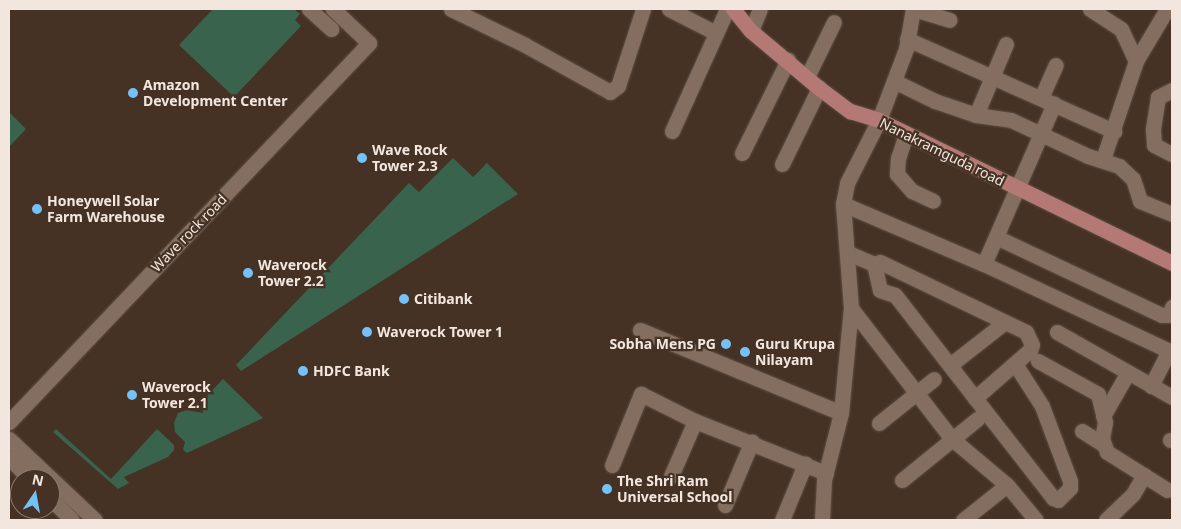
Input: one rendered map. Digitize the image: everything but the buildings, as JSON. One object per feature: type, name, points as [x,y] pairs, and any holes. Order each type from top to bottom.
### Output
[{"type":"main road","name":"Nanakramguda road","points":[[733,9],[751,31],[788,60],[819,88],[850,111],[879,120],[1018,190],[1172,263]]},
{"type":"street","points":[[309,9],[331,29]]},
{"type":"street","points":[[451,9],[525,45],[607,91],[614,91],[643,9]]},
{"type":"street","points":[[668,9],[716,33]]},
{"type":"street","points":[[672,131],[727,9]]},
{"type":"street","points":[[751,31],[760,9]]},
{"type":"street","points":[[822,520],[821,497],[841,412],[851,308],[843,204],[847,183],[879,120],[894,82],[914,9],[949,20]]},
{"type":"street","points":[[1090,9],[1121,29],[1136,60]]},
{"type":"street","name":"Wave rock road","points":[[9,422],[369,43],[340,12]]},
{"type":"street","points":[[1102,159],[1114,131],[1136,60],[1164,14]]},
{"type":"street","points":[[807,78],[834,22]]},
{"type":"street","points":[[907,39],[994,76],[1114,131]]},
{"type":"street","points":[[976,115],[1006,44]]},
{"type":"street","points":[[742,153],[788,60]]},
{"type":"street","points":[[984,264],[1042,132],[1056,65]]},
{"type":"street","points":[[894,82],[935,101],[976,115],[1011,120],[1042,132],[1088,156],[1119,166],[1133,179],[1140,201],[1172,214]]},
{"type":"street","points":[[782,164],[819,88]]},
{"type":"street","points":[[1172,90],[1158,97],[1153,130],[1154,145],[1172,154]]},
{"type":"street","points":[[906,134],[897,174],[912,191],[933,201]]},
{"type":"street","points":[[843,204],[984,264],[1170,352],[1151,386]]},
{"type":"street","points":[[996,237],[1162,315],[1169,315],[1172,307]]},
{"type":"street","points":[[848,257],[874,267]]},
{"type":"street","points":[[874,267],[880,262],[1026,332],[1032,345],[1015,364],[975,398]]},
{"type":"street","points":[[874,267],[880,290],[895,296],[1053,498],[1058,500],[1068,491],[1070,481],[1042,406],[1015,364]]},
{"type":"street","points":[[851,308],[952,438],[1007,485],[1036,520]]},
{"type":"street","points":[[950,365],[1005,322]]},
{"type":"street","points":[[640,330],[841,412]]},
{"type":"street","points":[[1056,332],[1127,374],[1172,397]]},
{"type":"street","points":[[1038,360],[1098,394],[1103,416],[1104,445],[1107,452],[1144,475],[1170,486]]},
{"type":"street","points":[[1103,416],[1127,374]]},
{"type":"street","points":[[880,423],[934,379]]},
{"type":"street","points":[[612,465],[641,394],[695,420],[752,441],[826,473]]},
{"type":"street","points":[[902,480],[977,419]]},
{"type":"street","points":[[671,476],[695,420]]},
{"type":"street","points":[[1082,431],[1104,445]]},
{"type":"street","points":[[9,439],[95,520]]},
{"type":"street","points":[[725,505],[752,441]]},
{"type":"street","points":[[9,458],[20,469]]},
{"type":"street","points":[[782,520],[805,464]]},
{"type":"street","points":[[1106,520],[1133,494],[1144,475]]},
{"type":"street","points":[[963,520],[1007,485]]},
{"type":"street","points":[[60,508],[72,520]]},
{"type":"green space","points":[[213,9],[294,9],[300,14],[295,20],[301,26],[234,97],[179,45]]},
{"type":"green space","points":[[9,112],[26,129],[9,147]]},
{"type":"green space","points":[[453,158],[473,177],[487,163],[518,194],[241,371],[236,365],[409,183],[419,192]]},
{"type":"green space","points":[[223,379],[263,418],[187,453],[183,450],[185,442],[175,432],[174,423],[178,413],[187,410],[203,413],[201,402]]},
{"type":"green space","points":[[56,429],[111,479],[157,429],[174,445],[174,450],[168,457],[124,477],[129,483],[118,489],[53,432]]},
{"type":"place","name":"Amazon Development Center","points":[[133,93]]},
{"type":"place","name":"Wave Rock Tower 2.3","points":[[362,158]]},
{"type":"place","name":"Honeywell Solar Farm Warehouse","points":[[37,209]]},
{"type":"place","name":"Waverock Tower 2.2","points":[[248,273]]},
{"type":"place","name":"Citibank","points":[[404,299]]},
{"type":"place","name":"Waverock Tower 1","points":[[367,332]]},
{"type":"place","name":"Sobha Mens PG","points":[[726,344]]},
{"type":"place","name":"Guru Krupa Nilayam","points":[[745,352]]},
{"type":"place","name":"HDFC Bank","points":[[303,371]]},
{"type":"place","name":"Waverock Tower 2.1","points":[[132,395]]},
{"type":"place","name":"The Shri Ram Universal School","points":[[607,489]]}]
